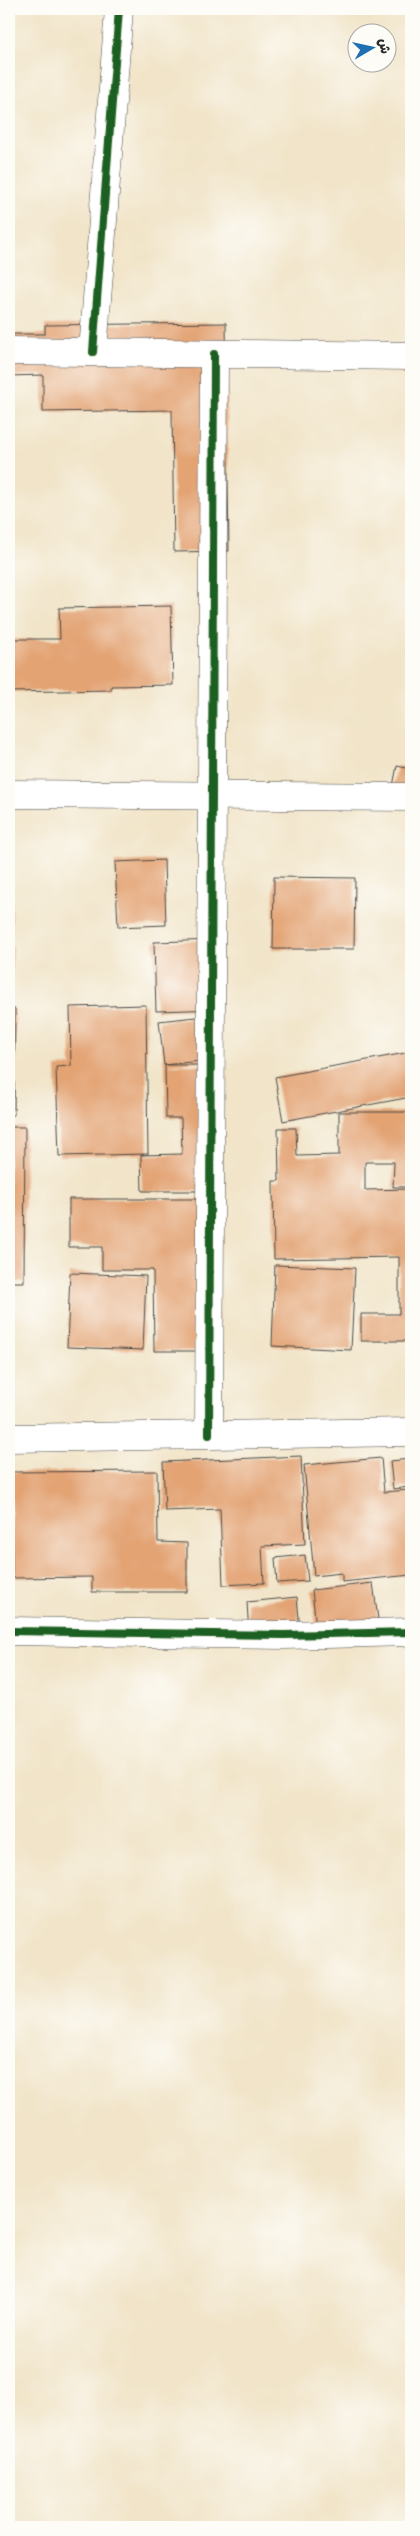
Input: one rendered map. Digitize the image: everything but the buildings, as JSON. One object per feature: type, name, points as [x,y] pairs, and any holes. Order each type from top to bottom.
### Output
[{"type":"street","points":[[93,352],[119,9]]},
{"type":"street","points":[[9,352],[411,356]]},
{"type":"street","points":[[209,1435],[214,354]]},
{"type":"street","points":[[9,794],[411,797]]},
{"type":"street","points":[[9,1438],[411,1432]]},
{"type":"street","points":[[9,1631],[284,1635],[411,1632]]},
{"type":"cycle path","points":[[93,352],[119,9]]},
{"type":"cycle path","points":[[209,1435],[214,354]]},
{"type":"cycle path","points":[[9,1631],[284,1635],[411,1632]]}]
